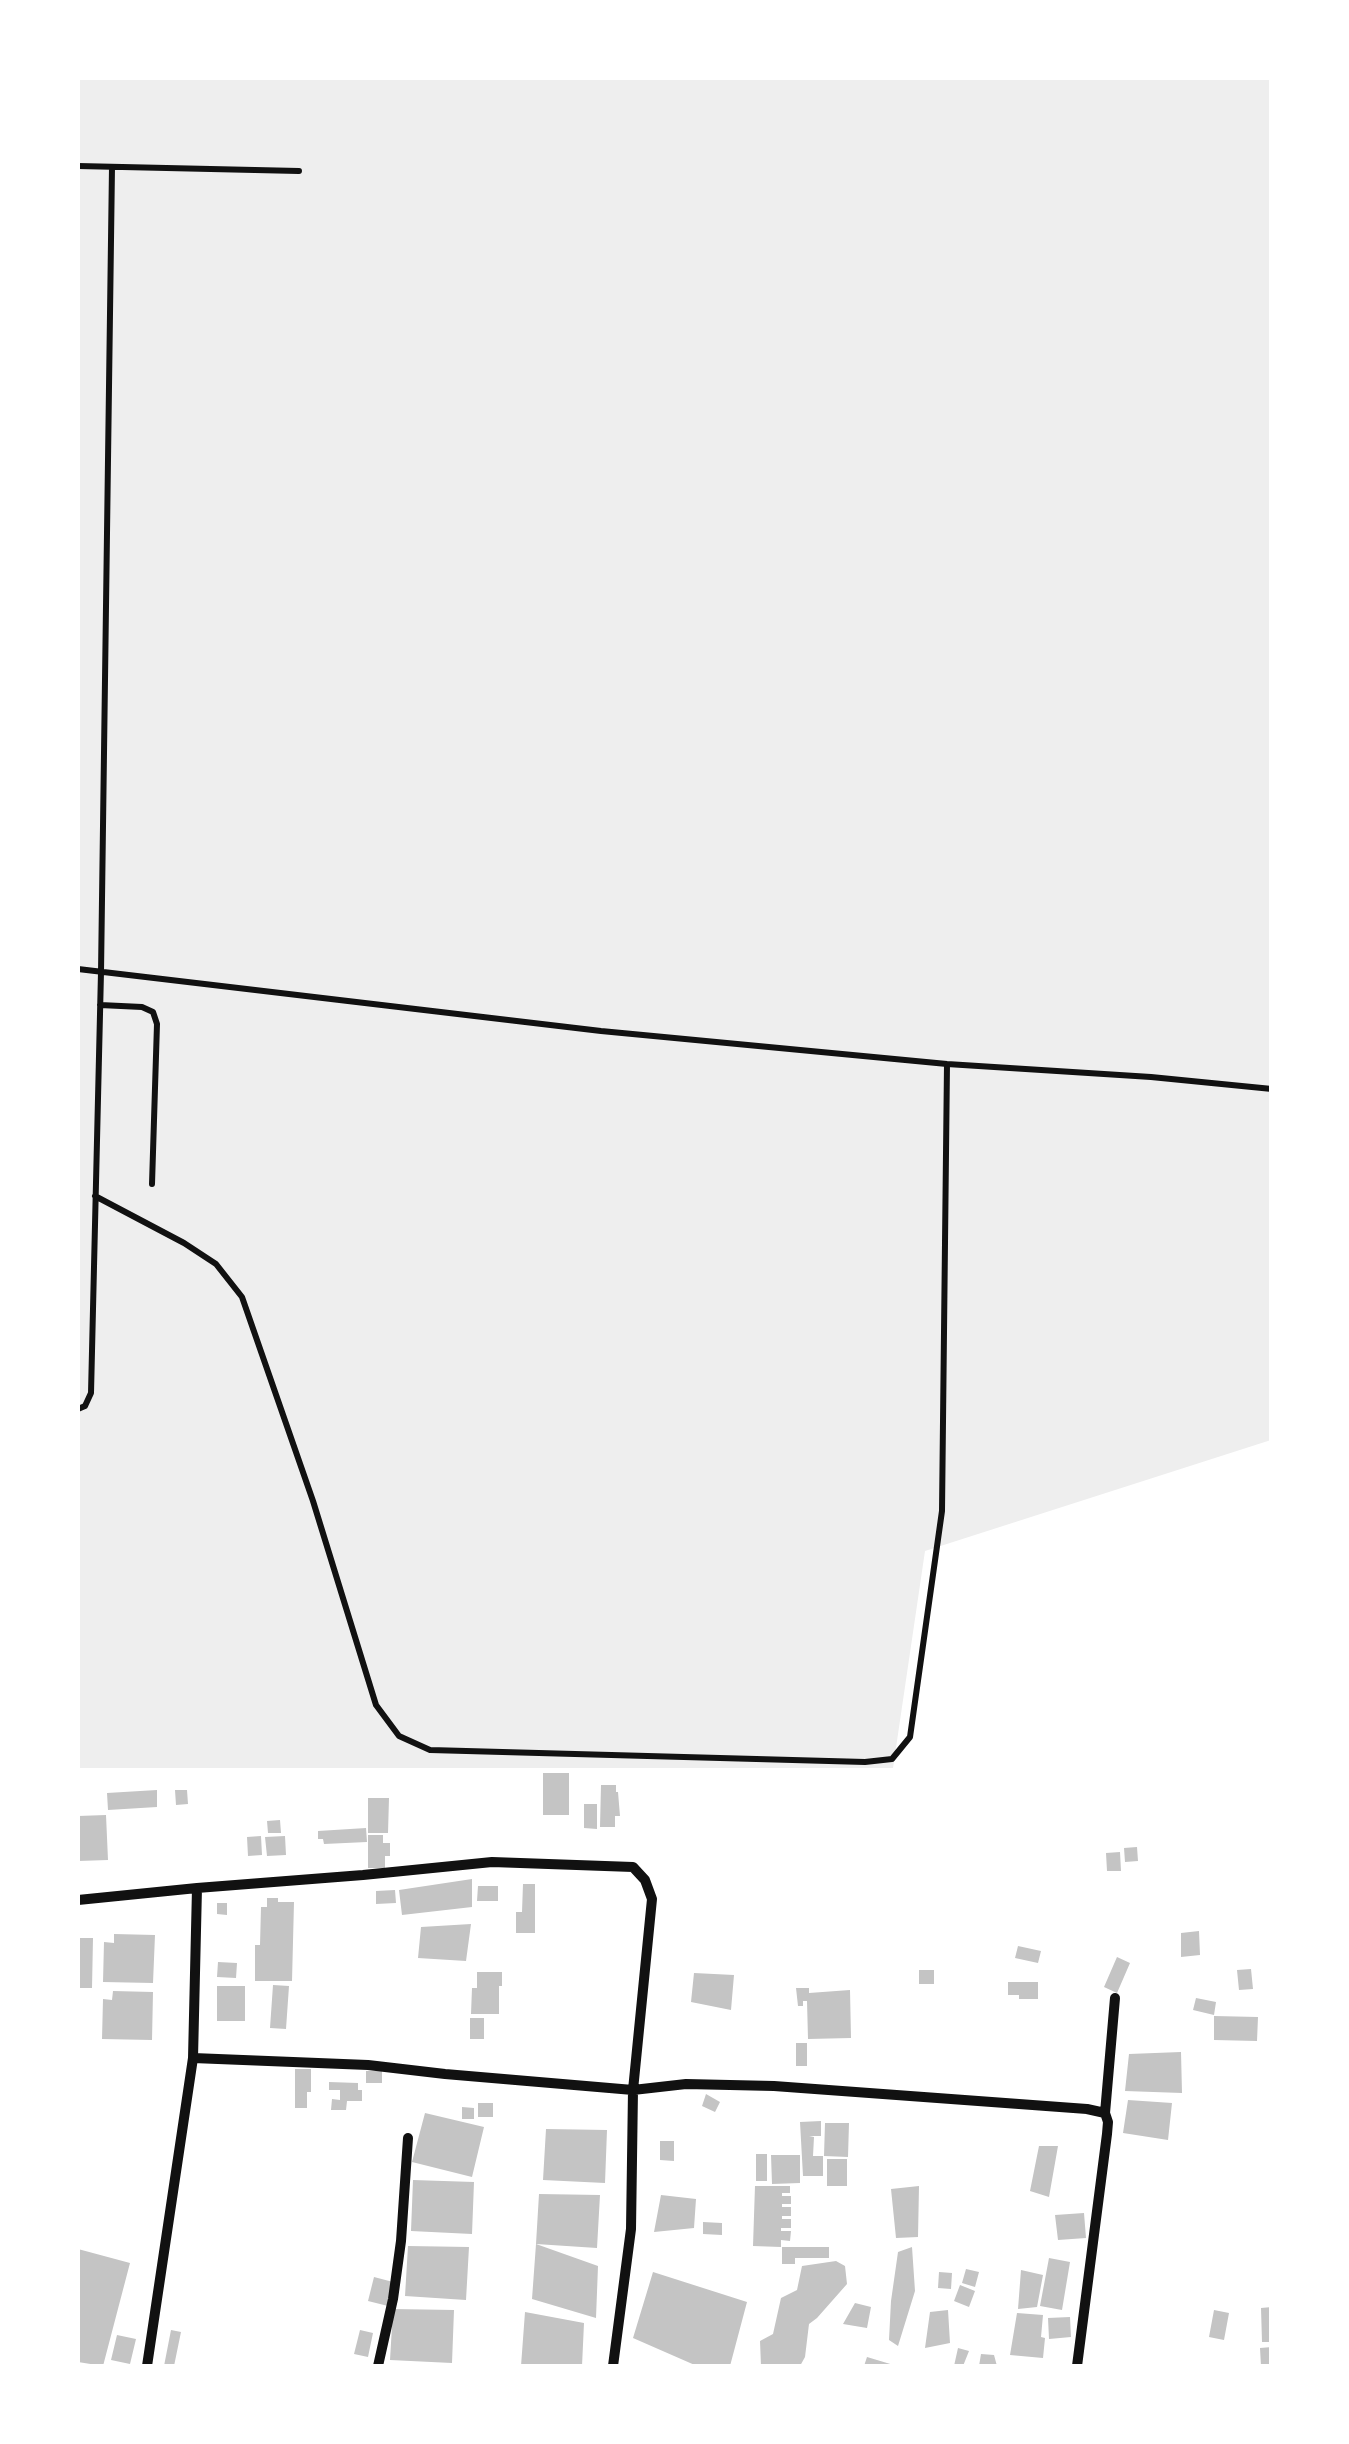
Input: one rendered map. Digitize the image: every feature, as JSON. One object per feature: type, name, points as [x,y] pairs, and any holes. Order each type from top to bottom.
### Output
[{"type":"street","points":[[78,1900],[492,1862],[632,1867],[645,1880],[652,1900],[634,2090],[631,2230],[613,2366]]},
{"type":"street","points":[[146,2366],[193,2058],[197,1888]]},
{"type":"street","points":[[1077,2366],[1107,2134],[1104,2113],[1115,1998]]},
{"type":"street","points":[[193,2058],[368,2065],[634,2090],[686,2084],[774,2086],[1104,2113]]},
{"type":"street","points":[[378,2366],[402,2241],[408,2138]]},
{"type":"lane","points":[[78,166],[299,171]]},
{"type":"lane","points":[[78,1409],[85,1406],[91,1393],[112,167]]},
{"type":"lane","points":[[78,969],[600,1030],[947,1064],[1272,1089]]},
{"type":"lane","points":[[100,1005],[142,1007],[153,1012],[157,1024],[152,1184]]},
{"type":"lane","points":[[95,1196],[216,1264],[242,1298],[313,1502],[376,1705],[398,1736],[430,1750],[866,1762],[892,1759],[910,1737],[942,1512],[947,1064]]},
{"type":"shaded area","points":[[78,78],[1271,78],[1271,1440],[925,1551],[893,1768],[78,1768]]},
{"type":"building","points":[[543,1773],[569,1773],[569,1815],[543,1815]]},
{"type":"building","points":[[601,1785],[616,1785],[620,1816],[615,1816],[615,1827],[600,1827]]},
{"type":"building","points":[[157,1790],[157,1807],[108,1810],[107,1793]]},
{"type":"building","points":[[175,1790],[187,1790],[188,1804],[176,1805]]},
{"type":"building","points":[[368,1798],[389,1798],[388,1833],[368,1833]]},
{"type":"building","points":[[584,1804],[597,1804],[597,1829],[584,1828]]},
{"type":"building","points":[[106,1815],[108,1860],[78,1861],[78,1816]]},
{"type":"building","points":[[280,1820],[281,1833],[268,1833],[267,1821]]},
{"type":"building","points":[[366,1828],[367,1842],[324,1844],[323,1839],[318,1839],[318,1831]]},
{"type":"building","points":[[368,1835],[383,1835],[383,1843],[390,1843],[385,1868],[368,1868]]},
{"type":"building","points":[[261,1836],[262,1855],[248,1856],[247,1837]]},
{"type":"building","points":[[285,1836],[286,1855],[267,1856],[265,1837]]},
{"type":"building","points":[[1137,1847],[1138,1861],[1125,1862],[1124,1848]]},
{"type":"building","points":[[1120,1852],[1121,1871],[1107,1871],[1106,1853]]},
{"type":"building","points":[[472,1879],[472,1907],[402,1915],[399,1890]]},
{"type":"building","points":[[523,1884],[535,1884],[535,1933],[516,1933]]},
{"type":"building","points":[[478,1886],[498,1886],[498,1901],[477,1901]]},
{"type":"building","points":[[395,1890],[396,1903],[376,1904],[376,1891]]},
{"type":"building","points":[[267,1898],[294,1902],[292,1981],[255,1981],[255,1945],[260,1945],[261,1907],[267,1907]]},
{"type":"building","points":[[217,1903],[227,1903],[227,1915],[217,1914]]},
{"type":"building","points":[[471,1924],[466,1961],[418,1958],[421,1927]]},
{"type":"building","points":[[1199,1931],[1200,1955],[1181,1957],[1181,1933]]},
{"type":"building","points":[[114,1934],[155,1935],[153,1983],[103,1982],[104,1942],[114,1943]]},
{"type":"building","points":[[78,1938],[93,1938],[92,1988],[78,1988]]},
{"type":"building","points":[[1018,1946],[1041,1951],[1038,1963],[1015,1958]]},
{"type":"building","points":[[1117,1957],[1130,1963],[1117,1993],[1104,1987]]},
{"type":"building","points":[[218,1962],[237,1963],[236,1978],[217,1977]]},
{"type":"building","points":[[1251,1969],[1253,1989],[1239,1990],[1237,1970]]},
{"type":"building","points":[[919,1970],[934,1970],[934,1984],[919,1984]]},
{"type":"building","points":[[477,1972],[502,1972],[499,2014],[471,2014]]},
{"type":"building","points":[[694,1973],[734,1975],[731,2010],[691,2002]]},
{"type":"building","points":[[1008,1982],[1038,1982],[1038,1999],[1008,1995]]},
{"type":"building","points":[[273,1985],[289,1986],[286,2029],[270,2028]]},
{"type":"building","points":[[217,1986],[245,1986],[245,2021],[217,2021]]},
{"type":"building","points":[[796,1988],[809,1988],[809,1993],[850,1990],[851,2038],[808,2039],[807,2001],[798,2006]]},
{"type":"building","points":[[113,1991],[153,1992],[152,2040],[102,2039],[103,1999],[112,2000]]},
{"type":"building","points":[[1196,1998],[1216,2002],[1214,2015],[1193,2010]]},
{"type":"building","points":[[1214,2016],[1258,2017],[1257,2041],[1214,2040]]},
{"type":"building","points":[[470,2018],[484,2018],[484,2039],[470,2039]]},
{"type":"building","points":[[796,2043],[807,2043],[807,2066],[796,2066]]},
{"type":"building","points":[[1181,2052],[1182,2093],[1125,2091],[1129,2054]]},
{"type":"building","points":[[295,2069],[311,2069],[307,2108],[295,2108]]},
{"type":"building","points":[[366,2071],[382,2071],[382,2083],[366,2083]]},
{"type":"building","points":[[329,2082],[358,2083],[362,2101],[347,2101],[346,2110],[331,2110],[332,2099],[340,2100],[340,2090],[329,2090]]},
{"type":"building","points":[[706,2094],[720,2102],[715,2112],[702,2106]]},
{"type":"building","points":[[1128,2100],[1172,2103],[1168,2140],[1123,2133]]},
{"type":"building","points":[[478,2103],[493,2103],[493,2117],[478,2117]]},
{"type":"building","points":[[462,2107],[474,2108],[474,2119],[462,2119]]},
{"type":"building","points":[[425,2113],[484,2127],[472,2177],[412,2162]]},
{"type":"building","points":[[821,2121],[821,2136],[809,2136],[814,2137],[813,2156],[823,2156],[823,2176],[803,2176],[800,2122]]},
{"type":"building","points":[[825,2123],[849,2123],[848,2157],[824,2156]]},
{"type":"building","points":[[546,2129],[607,2130],[605,2183],[543,2180]]},
{"type":"building","points":[[660,2141],[674,2141],[674,2161],[660,2160]]},
{"type":"building","points":[[1039,2146],[1058,2146],[1049,2197],[1030,2191]]},
{"type":"building","points":[[756,2154],[767,2154],[767,2181],[756,2181]]},
{"type":"building","points":[[771,2155],[800,2155],[800,2183],[772,2184]]},
{"type":"building","points":[[827,2159],[847,2159],[847,2186],[827,2186]]},
{"type":"building","points":[[413,2180],[474,2182],[472,2234],[411,2231]]},
{"type":"building","points":[[755,2186],[790,2186],[790,2193],[782,2196],[791,2196],[791,2204],[782,2207],[791,2207],[791,2216],[782,2219],[791,2219],[791,2228],[781,2231],[791,2231],[790,2241],[781,2240],[781,2247],[753,2246]]},
{"type":"building","points":[[919,2186],[918,2237],[896,2238],[891,2189]]},
{"type":"building","points":[[539,2194],[600,2195],[597,2248],[536,2244]]},
{"type":"building","points":[[661,2195],[696,2199],[694,2228],[654,2232]]},
{"type":"building","points":[[1084,2213],[1086,2238],[1058,2240],[1055,2215]]},
{"type":"building","points":[[703,2222],[722,2223],[722,2235],[703,2234]]},
{"type":"building","points":[[536,2244],[598,2266],[596,2318],[532,2299]]},
{"type":"building","points":[[408,2246],[469,2247],[466,2300],[405,2296]]},
{"type":"building","points":[[782,2247],[829,2247],[829,2258],[795,2258],[795,2264],[782,2264]]},
{"type":"building","points":[[912,2247],[915,2291],[898,2346],[889,2340],[891,2301],[898,2252]]},
{"type":"building","points":[[78,2249],[130,2263],[103,2366],[78,2362]]},
{"type":"building","points":[[1049,2258],[1070,2262],[1062,2310],[1040,2306]]},
{"type":"building","points":[[836,2261],[845,2266],[847,2284],[809,2324],[805,2357],[800,2366],[761,2366],[760,2341],[773,2334],[781,2298],[797,2290],[802,2266]]},
{"type":"building","points":[[966,2269],[979,2272],[975,2287],[962,2283]]},
{"type":"building","points":[[1021,2270],[1043,2275],[1037,2307],[1018,2309]]},
{"type":"building","points":[[653,2272],[747,2302],[730,2366],[697,2366],[633,2338]]},
{"type":"building","points":[[939,2272],[952,2273],[951,2289],[938,2288]]},
{"type":"building","points":[[374,2277],[393,2282],[388,2306],[368,2301]]},
{"type":"building","points":[[960,2285],[975,2291],[969,2307],[954,2301]]},
{"type":"building","points":[[855,2303],[871,2307],[867,2328],[843,2324]]},
{"type":"building","points":[[1272,2307],[1272,2342],[1262,2342],[1261,2308]]},
{"type":"building","points":[[393,2309],[454,2310],[452,2363],[390,2360]]},
{"type":"building","points":[[948,2310],[950,2343],[925,2348],[930,2312]]},
{"type":"building","points":[[1214,2310],[1229,2313],[1224,2340],[1209,2337]]},
{"type":"building","points":[[525,2312],[584,2323],[582,2366],[521,2366]]},
{"type":"building","points":[[1017,2313],[1043,2315],[1043,2358],[1010,2355]]},
{"type":"building","points":[[1070,2317],[1071,2337],[1049,2339],[1048,2318]]},
{"type":"building","points":[[171,2330],[181,2332],[174,2366],[164,2366]]},
{"type":"building","points":[[360,2330],[373,2333],[368,2357],[354,2354]]},
{"type":"building","points":[[117,2335],[136,2339],[130,2364],[111,2360]]},
{"type":"building","points":[[1272,2347],[1272,2366],[1261,2366],[1260,2348]]},
{"type":"building","points":[[958,2348],[969,2351],[963,2366],[954,2366]]},
{"type":"building","points":[[981,2354],[994,2355],[997,2366],[979,2366]]},
{"type":"building","points":[[867,2357],[897,2366],[864,2366]]}]
